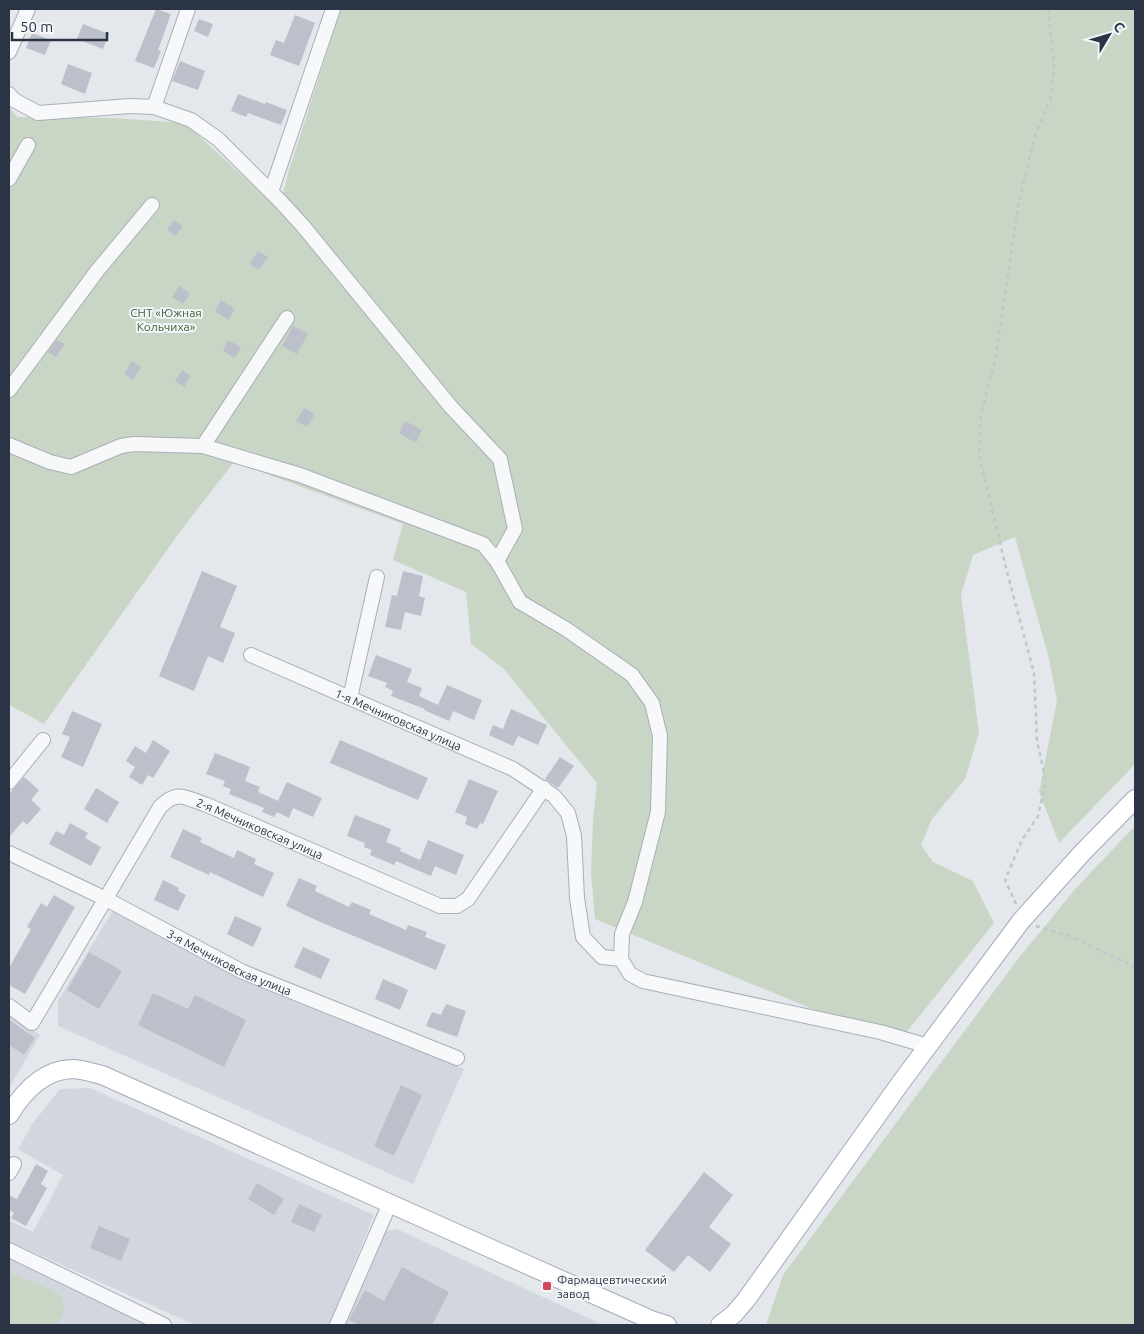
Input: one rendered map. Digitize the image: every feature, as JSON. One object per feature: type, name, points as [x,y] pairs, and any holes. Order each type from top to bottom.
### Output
[{"type":"main road","points":[[720,1325],[734,1314],[746,1300],[928,1046],[1023,918],[1083,852],[1135,799]]},
{"type":"main road","points":[[9,1115],[20,1097],[46,1075],[72,1069],[102,1075],[651,1320],[668,1325]]},
{"type":"street","points":[[9,52],[28,9]]},
{"type":"street","points":[[154,107],[188,9]]},
{"type":"street","points":[[276,197],[333,9]]},
{"type":"street","points":[[9,94],[14,100],[38,113],[130,106],[154,107],[190,120],[218,139],[303,226],[451,407],[500,459],[515,529],[498,561]]},
{"type":"street","points":[[9,179],[28,145]]},
{"type":"street","points":[[9,390],[97,271],[152,205]]},
{"type":"street","points":[[203,446],[287,318]]},
{"type":"street","points":[[9,445],[50,462],[71,466],[121,446],[203,446],[300,475],[482,544],[498,561],[520,602],[566,629],[632,675],[652,702],[660,736],[658,812],[636,902],[622,934],[621,959],[630,974],[644,981],[880,1032],[928,1046]]},
{"type":"street","points":[[350,698],[377,577]]},
{"type":"street","name":"1-я Мечниковская улица","points":[[251,654],[513,769],[554,796],[568,813],[574,836],[577,898],[584,937],[602,957],[621,959]]},
{"type":"street","points":[[9,782],[43,740]]},
{"type":"street","name":"2-я Мечниковская улица","points":[[9,1006],[32,1022],[160,807],[168,799],[178,795],[206,805],[440,906],[458,906],[468,899],[544,788]]},
{"type":"street","name":"3-я Мечниковская улица","points":[[9,853],[106,899],[243,972],[457,1058]]},
{"type":"street","points":[[337,1325],[390,1203]]},
{"type":"street","points":[[9,1250],[164,1325]]},
{"type":"path","points":[[1048,9],[1054,66],[1051,97],[1035,136],[1019,201],[996,361],[981,414],[979,455],[1034,673],[1037,741],[1046,781],[1038,816],[1022,840],[1005,880],[1023,918],[1072,937],[1135,967]]},
{"type":"shaded area","points":[[114,909],[239,979],[464,1069],[413,1184],[58,1026],[58,1001]]},
{"type":"shaded area","points":[[9,1012],[40,1035],[9,1088]]},
{"type":"shaded area","points":[[90,1088],[374,1215],[329,1325],[195,1325],[9,1241],[10,1221],[33,1232],[63,1175],[18,1149],[33,1123],[60,1089]]},
{"type":"shaded area","points":[[397,1229],[603,1325],[343,1325],[383,1232]]},
{"type":"shaded area","points":[[9,1259],[146,1325],[9,1325]]},
{"type":"green space","name":"СНТ «Южная Кольчиха»","points":[[341,9],[1135,9],[1135,764],[1059,843],[1039,792],[1057,701],[1049,659],[1015,537],[973,555],[961,595],[979,733],[965,779],[932,819],[921,845],[933,862],[973,881],[994,923],[897,1044],[595,919],[591,872],[593,819],[597,783],[503,668],[471,644],[466,592],[393,560],[403,524],[234,462],[179,533],[44,724],[9,705],[9,106],[17,117],[113,118],[185,123],[279,209],[289,170]]},
{"type":"green space","points":[[1135,826],[1135,1325],[766,1325],[783,1275],[1018,959],[1076,888]]},
{"type":"green space","points":[[9,1272],[54,1291],[63,1299],[64,1311],[57,1325],[9,1325]]},
{"type":"building","points":[[156,9],[171,14],[158,50],[161,51],[154,68],[135,61]]},
{"type":"building","points":[[295,15],[315,23],[299,66],[270,55],[276,40],[284,43]]},
{"type":"building","points":[[199,19],[213,24],[208,37],[194,31]]},
{"type":"building","points":[[83,24],[109,34],[103,49],[77,39]]},
{"type":"building","points":[[32,33],[51,40],[45,55],[26,48]]},
{"type":"building","points":[[180,61],[205,71],[198,90],[172,81]]},
{"type":"building","points":[[68,64],[92,73],[85,94],[61,84]]},
{"type":"building","points":[[238,94],[287,110],[281,125],[248,113],[246,117],[231,111]]},
{"type":"building","points":[[174,220],[183,226],[176,236],[167,230]]},
{"type":"building","points":[[258,251],[268,257],[259,270],[250,264]]},
{"type":"building","points":[[179,286],[190,293],[183,304],[172,297]]},
{"type":"building","points":[[221,300],[235,309],[228,320],[215,311]]},
{"type":"building","points":[[293,326],[308,334],[297,354],[282,346]]},
{"type":"building","points":[[57,340],[65,344],[56,357],[48,352]]},
{"type":"building","points":[[228,340],[241,347],[235,358],[223,351]]},
{"type":"building","points":[[132,361],[141,367],[133,380],[124,374]]},
{"type":"building","points":[[182,370],[191,376],[184,387],[175,381]]},
{"type":"building","points":[[304,408],[315,414],[307,427],[296,421]]},
{"type":"building","points":[[405,421],[422,430],[416,443],[399,433]]},
{"type":"building","points":[[202,571],[237,586],[220,627],[235,633],[223,663],[208,656],[194,691],[159,676]]},
{"type":"building","points":[[403,571],[423,576],[419,596],[425,598],[421,616],[405,612],[401,630],[385,627],[392,595],[397,596]]},
{"type":"building","points":[[376,655],[412,669],[407,682],[422,688],[419,696],[438,705],[447,685],[482,700],[474,720],[453,711],[449,721],[425,709],[391,696],[393,691],[385,687],[387,683],[368,676]]},
{"type":"building","points":[[511,709],[547,725],[538,745],[518,736],[513,746],[489,735],[493,725],[503,729]]},
{"type":"building","points":[[72,711],[102,724],[83,767],[61,757],[70,737],[62,734]]},
{"type":"building","points":[[153,740],[170,751],[153,778],[148,775],[142,785],[129,777],[135,767],[126,761],[135,746],[146,753]]},
{"type":"building","points":[[340,740],[428,778],[418,800],[330,763]]},
{"type":"building","points":[[215,753],[250,767],[245,781],[260,787],[258,792],[278,801],[287,782],[322,798],[313,817],[293,808],[289,818],[277,812],[274,817],[262,812],[264,808],[229,794],[231,789],[223,786],[225,781],[206,774]]},
{"type":"building","points":[[560,757],[574,766],[558,788],[545,779]]},
{"type":"building","points":[[24,777],[39,790],[31,800],[41,809],[27,825],[23,821],[9,837],[9,794]]},
{"type":"building","points":[[469,779],[498,791],[483,824],[480,823],[477,829],[465,824],[467,817],[455,812]]},
{"type":"building","points":[[96,788],[119,802],[107,823],[84,809]]},
{"type":"building","points":[[355,815],[391,829],[386,842],[401,848],[400,851],[420,860],[428,840],[464,855],[456,875],[435,866],[431,876],[396,861],[394,865],[370,855],[372,850],[364,847],[365,843],[347,836]]},
{"type":"building","points":[[70,823],[88,833],[85,838],[101,847],[91,866],[49,844],[56,831],[64,835]]},
{"type":"building","points":[[183,829],[202,838],[200,842],[234,858],[237,850],[256,859],[254,864],[274,873],[263,897],[210,872],[209,875],[170,857]]},
{"type":"building","points":[[299,878],[317,886],[315,891],[349,907],[352,902],[371,910],[369,914],[406,930],[408,925],[427,932],[425,937],[446,945],[436,970],[286,906]]},
{"type":"building","points":[[163,880],[179,888],[178,891],[186,895],[178,911],[154,900]]},
{"type":"building","points":[[54,895],[75,907],[25,994],[9,985],[9,968],[31,929],[27,927],[41,903],[47,907]]},
{"type":"building","points":[[235,916],[262,928],[253,947],[227,934]]},
{"type":"building","points":[[303,947],[330,959],[321,979],[294,967]]},
{"type":"building","points":[[89,952],[122,971],[99,1009],[67,990]]},
{"type":"building","points":[[383,979],[408,990],[400,1010],[375,999]]},
{"type":"building","points":[[153,993],[188,1009],[195,995],[246,1020],[224,1067],[138,1025]]},
{"type":"building","points":[[446,1004],[466,1011],[457,1037],[426,1026],[432,1012],[441,1015]]},
{"type":"building","points":[[9,1020],[35,1038],[24,1055],[9,1045]]},
{"type":"building","points":[[401,1085],[422,1095],[394,1156],[374,1146]]},
{"type":"building","points":[[36,1164],[48,1171],[41,1184],[47,1188],[26,1226],[11,1218],[14,1213],[9,1209],[9,1195],[17,1199]]},
{"type":"building","points":[[704,1172],[733,1195],[709,1227],[731,1244],[710,1272],[688,1255],[674,1272],[645,1250]]},
{"type":"building","points":[[257,1183],[284,1199],[274,1215],[248,1199]]},
{"type":"building","points":[[299,1204],[322,1215],[314,1232],[291,1222]]},
{"type":"building","points":[[99,1226],[130,1239],[121,1261],[90,1248]]},
{"type":"building","points":[[402,1267],[449,1292],[432,1325],[360,1325],[349,1320],[365,1290],[384,1301]]},
{"type":"place","name":"Фармацевтический завод","points":[[547,1286]]}]
